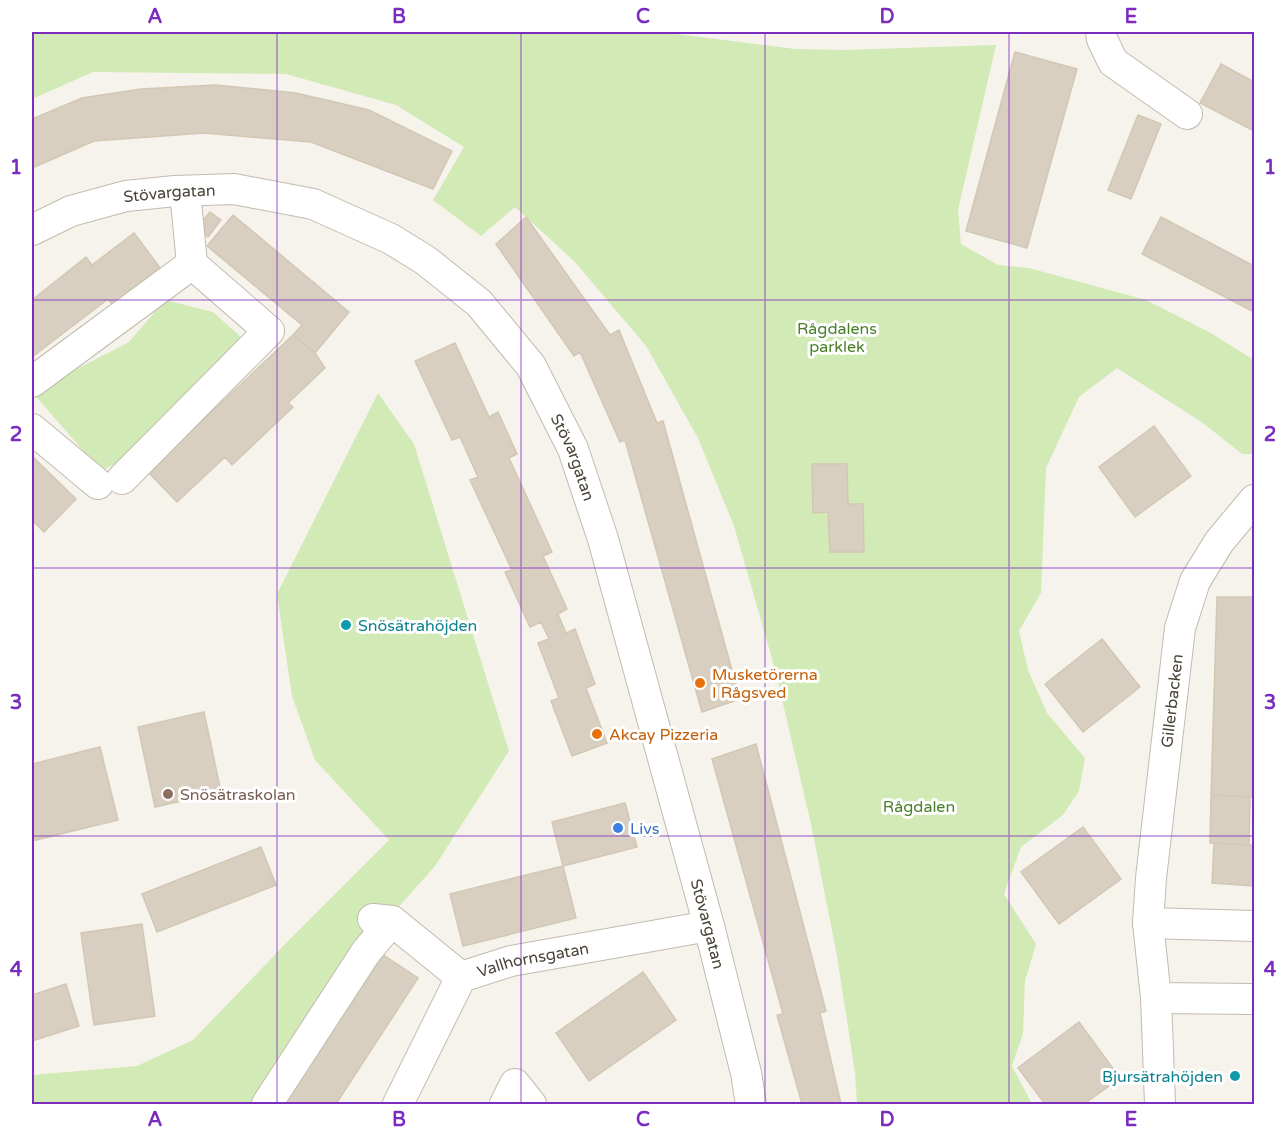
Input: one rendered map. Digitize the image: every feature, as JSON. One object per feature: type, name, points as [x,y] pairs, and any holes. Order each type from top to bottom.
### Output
[{"type":"street","points":[[1101,32],[1113,62],[1187,114]]},
{"type":"street","name":"Stövargatan","points":[[32,230],[71,211],[126,196],[185,190],[234,189],[314,204],[391,239],[425,260],[479,303],[531,366],[573,449],[603,539],[709,926],[746,1073],[748,1102]]},
{"type":"street","points":[[32,429],[110,482],[269,331],[192,264],[185,190]]},
{"type":"street","points":[[32,382],[192,264]]},
{"type":"street","name":"Gillerbacken","points":[[1160,1104],[1156,998],[1148,923],[1151,878],[1180,628],[1195,581],[1219,542],[1254,500]]},
{"type":"street","points":[[267,1104],[366,952],[381,920],[461,977]]},
{"type":"street","points":[[1148,923],[1254,926]]},
{"type":"street","name":"Vallhornsgatan","points":[[398,1104],[461,977],[511,961],[709,926]]},
{"type":"street","points":[[1156,998],[1254,999]]},
{"type":"street","points":[[505,1104],[515,1084],[531,1104]]},
{"type":"green space","name":"Rågdalen","points":[[32,32],[660,32],[795,49],[844,50],[996,45],[958,210],[961,244],[998,265],[1029,268],[1146,300],[1209,332],[1254,360],[1254,454],[1242,454],[1203,423],[1117,368],[1079,397],[1046,468],[1041,593],[1019,631],[1028,670],[1047,713],[1085,758],[1079,791],[1063,815],[1021,847],[1004,894],[1036,944],[1025,981],[1023,1034],[1012,1066],[1032,1104],[857,1104],[855,1073],[837,956],[811,824],[775,669],[734,526],[698,438],[646,346],[575,262],[515,207],[481,236],[433,200],[464,147],[396,105],[286,74],[93,72],[32,99]]},
{"type":"green space","points":[[165,300],[213,312],[242,338],[130,456],[105,469],[86,454],[32,392],[129,342]]},
{"type":"green space","points":[[378,393],[414,444],[509,751],[435,866],[372,937],[255,1104],[32,1104],[32,1075],[137,1066],[193,1040],[389,840],[315,760],[292,696],[277,594]]},
{"type":"building","points":[[1015,52],[1077,69],[1027,248],[966,231]]},
{"type":"building","points":[[1221,64],[1254,82],[1254,131],[1200,103]]},
{"type":"building","points":[[216,85],[296,93],[369,110],[452,151],[433,189],[311,142],[204,133],[94,141],[32,168],[32,119],[82,98],[141,89]]},
{"type":"building","points":[[1138,115],[1161,124],[1131,199],[1108,190]]},
{"type":"building","points":[[210,212],[221,220],[208,237],[197,228]]},
{"type":"building","points":[[233,215],[349,312],[315,353],[293,335],[302,325],[207,246]]},
{"type":"building","points":[[526,217],[610,335],[619,330],[657,423],[663,421],[740,699],[702,712],[625,440],[620,442],[580,352],[574,356],[496,244]]},
{"type":"building","points":[[1161,217],[1254,266],[1254,312],[1142,254]]},
{"type":"building","points":[[134,233],[164,273],[116,309],[108,299],[32,357],[32,300],[86,257],[92,265]]},
{"type":"building","points":[[293,335],[315,353],[325,368],[288,403],[293,407],[232,465],[225,457],[177,502],[148,472]]},
{"type":"building","points":[[455,343],[489,417],[498,412],[517,454],[509,458],[552,552],[543,556],[567,609],[558,614],[566,633],[575,629],[595,684],[586,688],[607,743],[572,756],[551,701],[559,698],[538,643],[549,639],[541,622],[530,627],[505,572],[512,570],[470,480],[478,477],[460,437],[452,440],[415,361]]},
{"type":"building","points":[[1154,426],[1191,476],[1135,517],[1099,467]]},
{"type":"building","points":[[32,456],[76,499],[44,532],[32,520]]},
{"type":"building","points":[[812,464],[847,464],[848,504],[863,504],[864,552],[830,552],[828,512],[813,513]]},
{"type":"building","points":[[1217,597],[1254,597],[1254,797],[1211,795]]},
{"type":"building","points":[[1102,639],[1140,687],[1083,732],[1045,684]]},
{"type":"building","points":[[204,712],[221,792],[155,807],[138,727]]},
{"type":"building","points":[[756,744],[826,1011],[820,1013],[841,1104],[802,1104],[777,1015],[783,1014],[712,759]]},
{"type":"building","points":[[100,747],[118,820],[32,841],[32,764]]},
{"type":"building","points":[[1211,795],[1250,797],[1249,845],[1210,843]]},
{"type":"building","points":[[625,803],[637,847],[563,866],[552,822]]},
{"type":"building","points":[[1083,827],[1121,879],[1059,924],[1021,872]]},
{"type":"building","points":[[1214,843],[1254,845],[1254,886],[1212,883]]},
{"type":"building","name":"Snösätraskolan","points":[[261,847],[276,885],[157,932],[142,894]]},
{"type":"building","points":[[563,866],[576,918],[463,946],[450,894]]},
{"type":"building","points":[[142,924],[155,1016],[94,1025],[81,933]]},
{"type":"building","points":[[379,952],[418,978],[336,1104],[279,1104]]},
{"type":"building","points":[[643,972],[676,1020],[589,1081],[556,1033]]},
{"type":"building","points":[[66,984],[79,1026],[32,1041],[32,995]]},
{"type":"building","points":[[1079,1022],[1120,1078],[1084,1104],[1045,1104],[1018,1068]]},
{"type":"place","name":"Snösätrahöjden","points":[[346,625]]},
{"type":"place","name":"Musketörerna I Rågsved","points":[[700,683]]},
{"type":"place","name":"Akcay Pizzeria","points":[[597,734]]},
{"type":"place","name":"Snösätraskolan","points":[[168,794]]},
{"type":"place","name":"Livs","points":[[618,828]]},
{"type":"place","name":"Bjursätrahöjden","points":[[1235,1076]]},
{"type":"park label","name":"Rågdalens parklek","points":[[837,337]]}]
